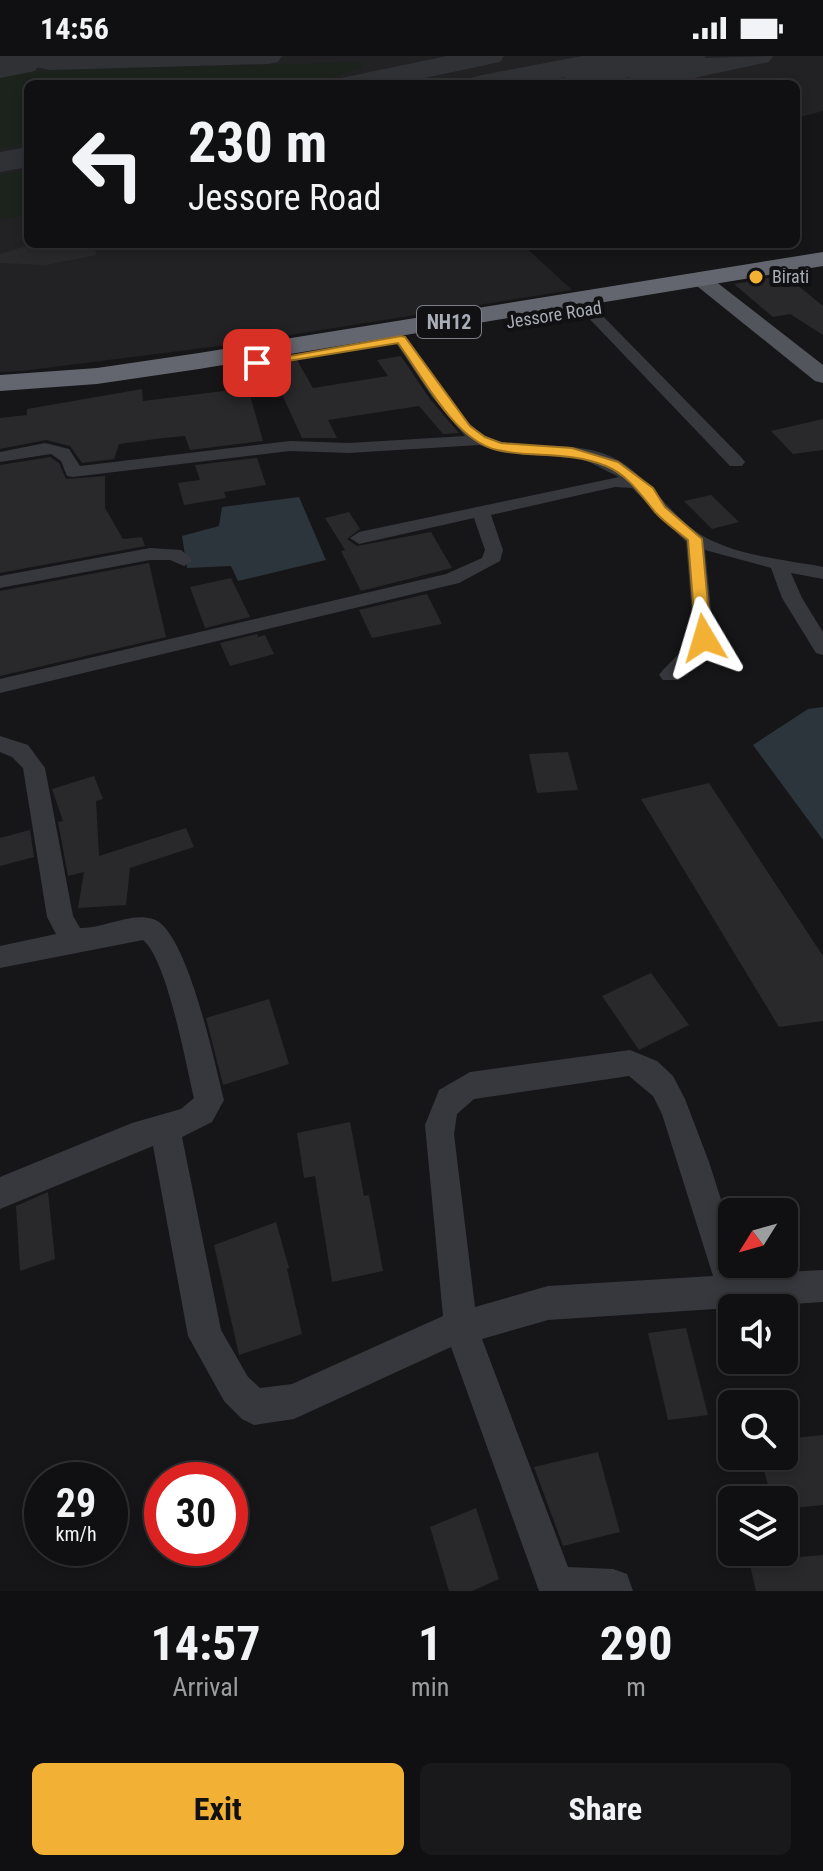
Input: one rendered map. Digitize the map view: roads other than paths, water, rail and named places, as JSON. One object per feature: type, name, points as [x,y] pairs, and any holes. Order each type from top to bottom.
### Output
[{"type":"highway","name":"NH12","points":[[0,383],[97,376],[186,363],[707,284],[823,259]]},
{"type":"highway","name":"Jessore Road","points":[[0,394],[171,377],[588,309],[707,284],[823,274]]},
{"type":"main road","points":[[707,284],[823,376]]},
{"type":"street","points":[[588,309],[736,462]]},
{"type":"street","points":[[401,340],[466,429],[481,440],[499,447],[572,451],[614,464],[649,491],[660,509],[695,539],[823,573]]},
{"type":"street","points":[[0,457],[51,448],[64,450],[70,456],[73,472],[290,446],[349,448],[481,440]]},
{"type":"street","points":[[359,538],[615,482],[635,483]]},
{"type":"street","points":[[0,686],[452,579],[491,561],[494,550],[481,512]]},
{"type":"street","points":[[670,675],[696,651],[704,638],[695,539]]},
{"type":"street","points":[[0,582],[150,554],[174,554],[184,560]]},
{"type":"street","points":[[778,563],[792,598],[823,648]]},
{"type":"street","points":[[0,744],[14,746],[25,753],[34,768],[60,917],[71,937],[81,940]]},
{"type":"street","points":[[0,957],[139,929],[153,929],[160,935],[174,970],[209,1100],[204,1111],[190,1120],[132,1138],[0,1193]]},
{"type":"street","points":[[614,1591],[613,1588],[556,1586],[461,1328],[439,1134],[441,1111],[447,1099],[470,1086],[630,1063],[647,1070],[663,1086],[675,1109],[733,1289]]},
{"type":"street","points":[[165,1128],[205,1336],[236,1389],[254,1407],[294,1401],[439,1334],[548,1303],[733,1289],[823,1286]]},
{"type":"place","name":"Birati","points":[[756,277]]}]
